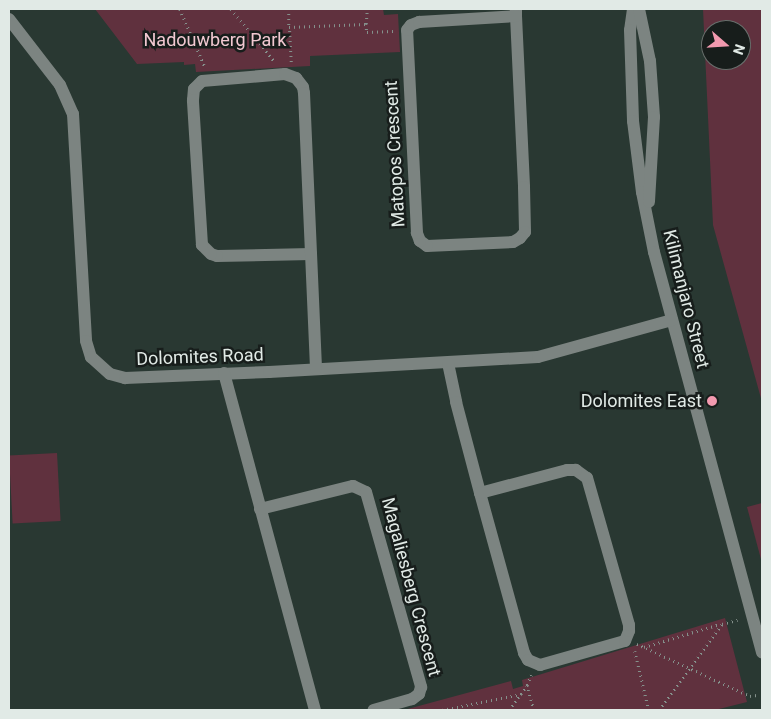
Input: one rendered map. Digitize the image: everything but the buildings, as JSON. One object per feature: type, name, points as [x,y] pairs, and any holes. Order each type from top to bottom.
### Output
[{"type":"street","name":"Kilimanjaro Street","points":[[633,9],[630,30],[633,121],[641,184],[656,261],[762,652]]},
{"type":"street","name":"Kilimanjaro Street","points":[[639,9],[650,61],[654,116],[648,214]]},
{"type":"street","name":"Matopos Crescent","points":[[516,12],[525,232],[513,242],[432,246],[423,244],[418,237],[407,30],[411,25],[419,22],[516,12]]},
{"type":"street","name":"Dolomites Road","points":[[9,19],[60,85],[74,114],[86,341],[91,357],[103,370],[125,378],[538,357],[672,320]]},
{"type":"street","points":[[311,254],[217,256],[211,254],[202,245],[193,100],[197,85],[208,79],[289,75],[300,81],[304,92],[316,369]]},
{"type":"street","points":[[448,363],[456,402],[480,493],[528,660],[540,665],[625,641],[629,625],[587,478],[576,470],[567,470],[480,493]]},
{"type":"street","points":[[224,373],[315,710]]},
{"type":"street","name":"Magaliesberg Crescent","points":[[260,509],[353,486],[366,492],[421,687],[418,694],[412,699],[374,710]]},
{"type":"path","points":[[180,9],[208,79]]},
{"type":"path","points":[[231,9],[289,75]]},
{"type":"path","points":[[289,9],[289,75]]},
{"type":"path","points":[[367,9],[367,32],[407,30]]},
{"type":"path","points":[[290,27],[366,24]]},
{"type":"path","points":[[644,647],[737,620]]},
{"type":"path","points":[[659,710],[722,624]]},
{"type":"path","points":[[649,710],[633,642],[750,696],[757,694]]},
{"type":"path","points":[[509,710],[527,685],[534,710]]},
{"type":"path","points":[[442,710],[521,694]]},
{"type":"green space","name":"Nadouwberg Park","points":[[95,9],[383,9],[384,15],[398,14],[400,52],[310,56],[310,66],[196,72],[195,64],[184,65],[184,62],[137,64]]},
{"type":"green space","points":[[703,9],[762,9],[762,402],[713,225],[706,70],[751,70],[751,20],[704,20]]},
{"type":"green space","points":[[57,453],[61,521],[13,523],[9,456]]},
{"type":"green space","points":[[762,503],[762,563],[747,507]]},
{"type":"green space","points":[[725,618],[747,702],[715,710],[404,710],[511,681],[513,689],[523,686],[522,680]]},
{"type":"place","name":"Dolomites East","points":[[712,401]]}]
